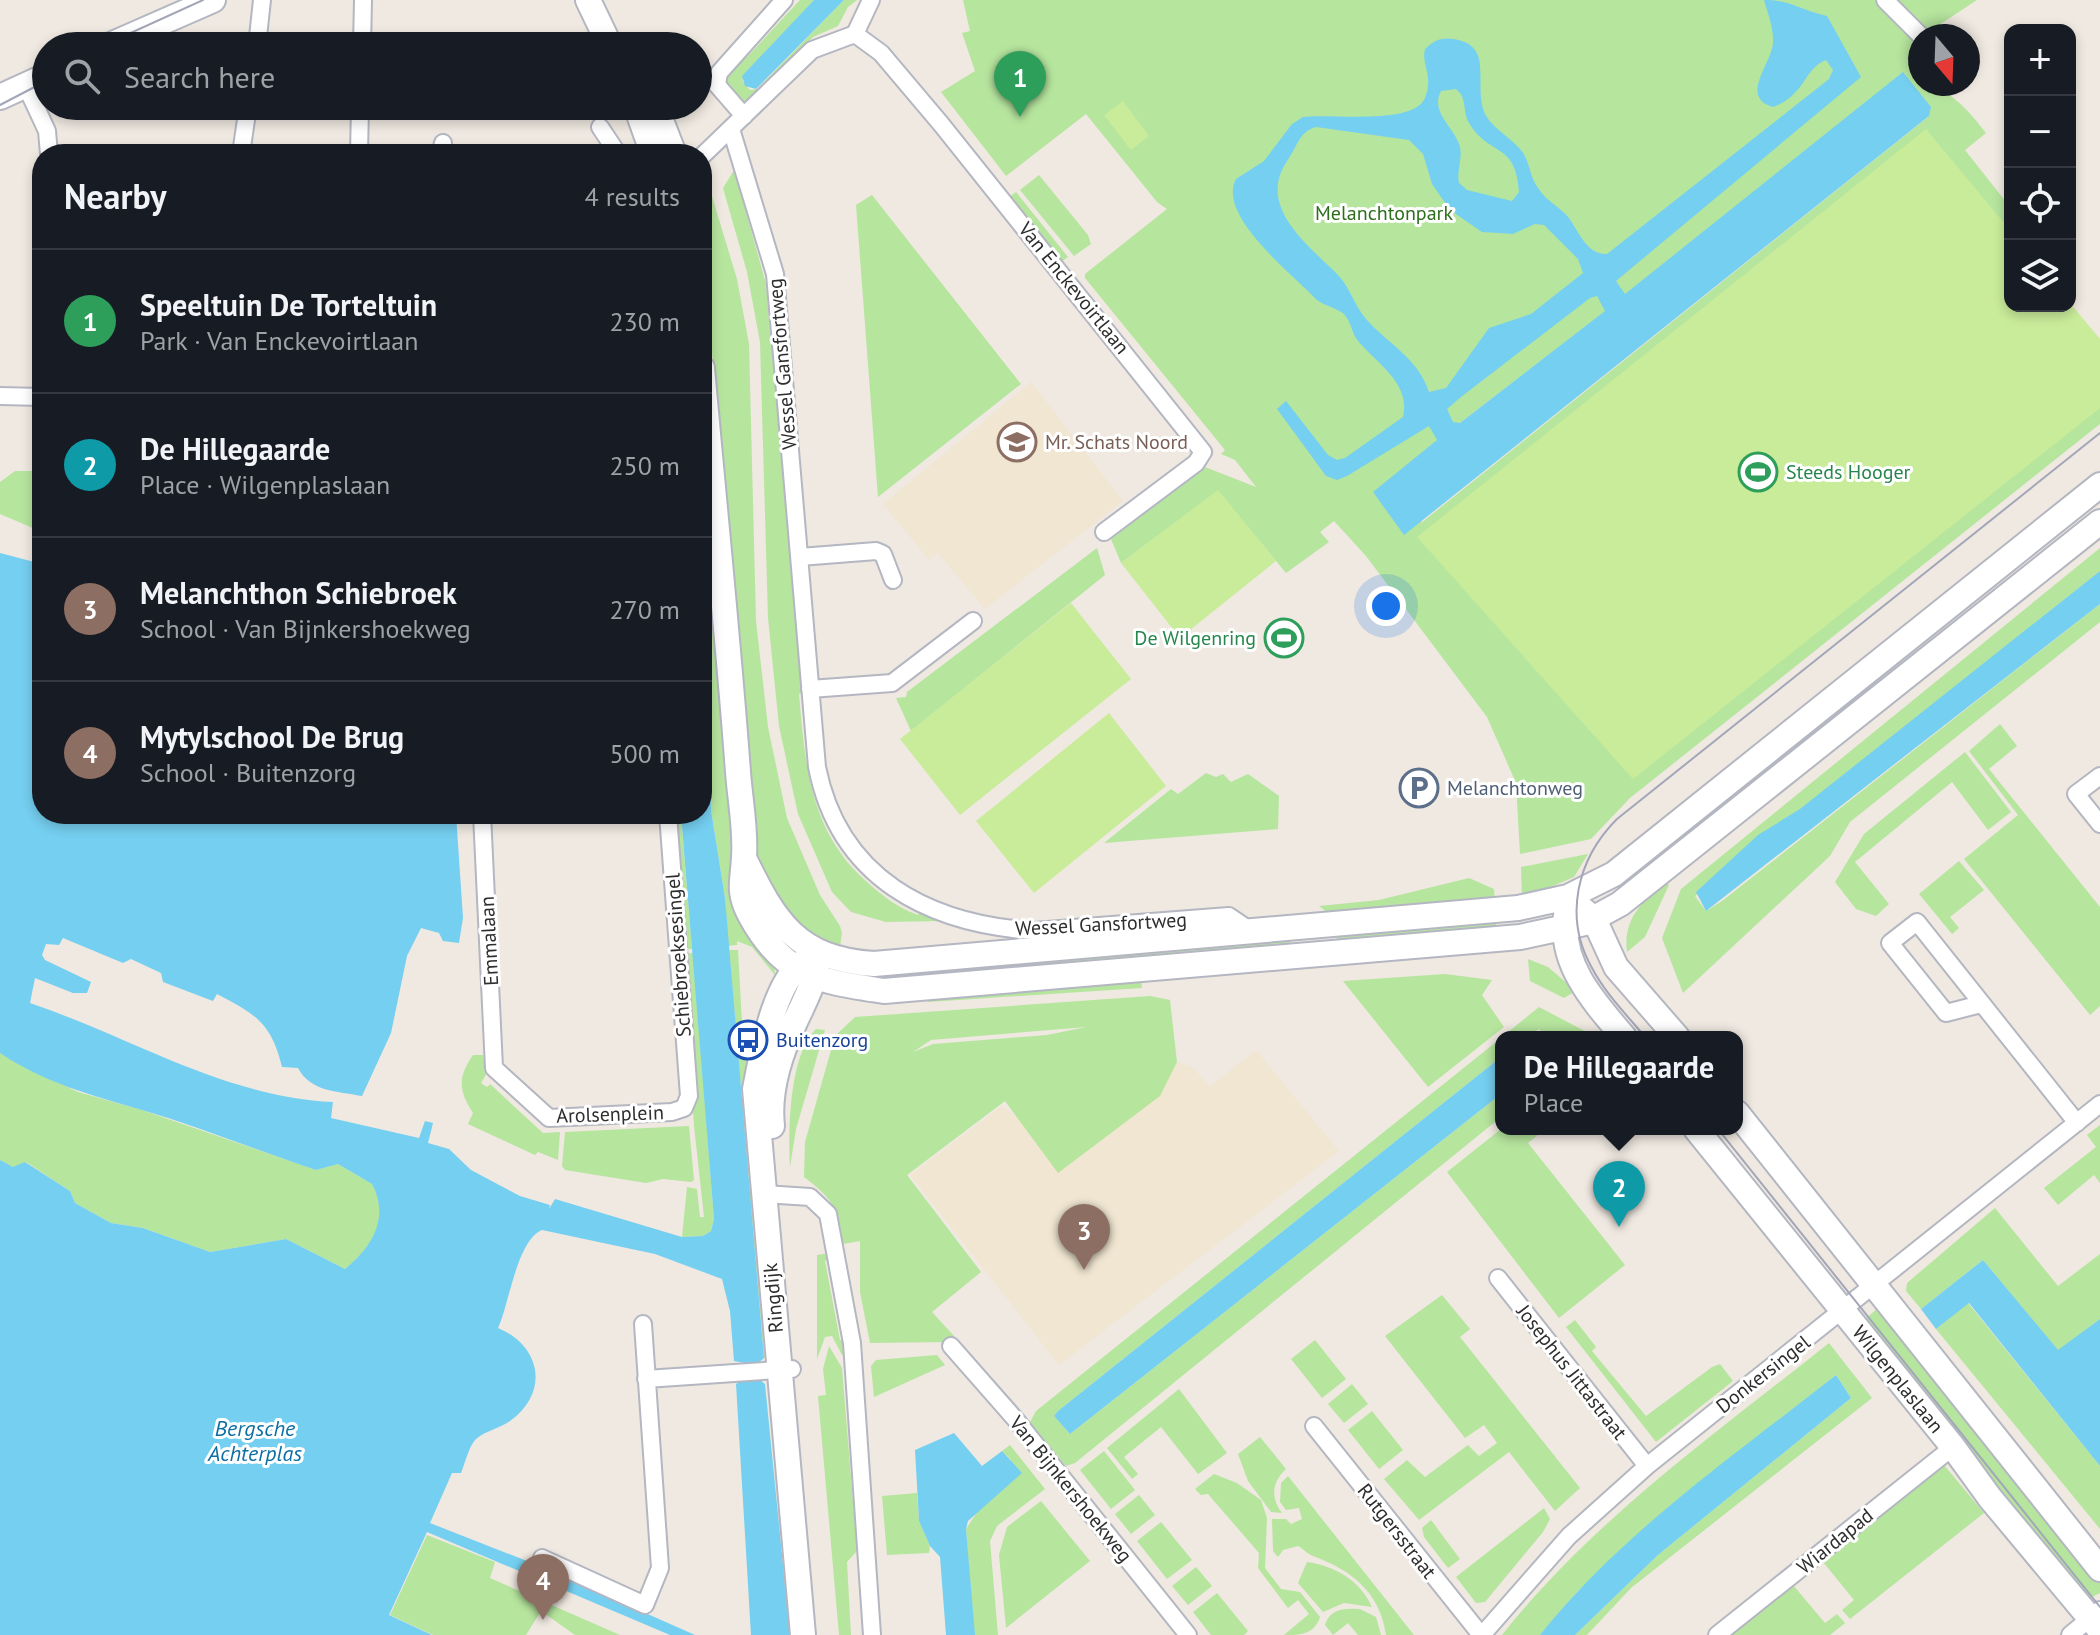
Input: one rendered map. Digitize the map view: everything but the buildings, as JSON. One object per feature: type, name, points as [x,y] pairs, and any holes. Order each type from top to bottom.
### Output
[{"type":"street","points":[[140,32],[213,0]]},
{"type":"street","points":[[259,32],[262,0]]},
{"type":"street","points":[[362,32],[363,0]]},
{"type":"street","points":[[588,0],[603,32]]},
{"type":"street","points":[[744,116],[717,85],[719,73],[784,0]]},
{"type":"street","points":[[712,147],[812,50],[855,34],[871,0]]},
{"type":"street","points":[[1885,0],[1909,24]]},
{"type":"street","name":"Van Enckevoirtlaan","points":[[855,34],[881,53],[941,124],[1203,452],[1196,463],[1104,532]]},
{"type":"street","points":[[17,91],[32,111]]},
{"type":"street","points":[[39,120],[47,131],[48,144]]},
{"type":"street","points":[[242,144],[246,120]]},
{"type":"street","points":[[359,144],[360,120]]},
{"type":"street","points":[[641,120],[649,144]]},
{"type":"street","points":[[660,120],[670,144]]},
{"type":"street","points":[[600,127],[611,144]]},
{"type":"street","name":"Wessel Gansfortweg","points":[[731,129],[775,274],[817,767],[836,827],[864,864],[904,896],[960,919],[1010,930],[1034,931],[1229,916],[1251,931]]},
{"type":"street","points":[[0,396],[32,397]]},
{"type":"street","points":[[712,485],[744,858],[739,882],[749,914],[793,968],[815,980],[884,991],[1520,937],[1564,929],[1594,919],[1620,904],[2100,522]]},
{"type":"street","points":[[744,858],[769,910],[818,953],[846,963],[874,964],[1518,908],[1568,897],[1614,874],[2100,485]]},
{"type":"street","points":[[800,557],[876,551],[883,554],[893,580]]},
{"type":"street","points":[[810,689],[892,683],[973,621]]},
{"type":"street","points":[[2100,776],[2076,794],[2100,824]]},
{"type":"street","name":"Emmalaan","points":[[482,824],[494,1068]]},
{"type":"street","name":"Schiebroeksesingel","points":[[669,824],[689,1096]]},
{"type":"street","points":[[1568,897],[1594,919],[1616,967],[1672,1031]]},
{"type":"street","points":[[1568,897],[1564,929],[1571,963],[1586,992],[1619,1031]]},
{"type":"street","points":[[1981,1004],[1946,1013],[1890,943],[1917,922],[2077,1123]]},
{"type":"street","points":[[793,968],[818,953]]},
{"type":"street","name":"Ringdijk","points":[[803,1635],[780,1370],[781,1194],[771,1119],[773,1089],[783,1048],[815,980],[818,953]]},
{"type":"street","name":"Ringdijk","points":[[781,1194],[755,1089],[770,1026],[793,968]]},
{"type":"street","name":"Arolsenplein","points":[[494,1068],[549,1118],[672,1112],[684,1108],[689,1096]]},
{"type":"street","name":"Donkersingel","points":[[1481,1635],[1569,1536],[1647,1466],[2100,1104]]},
{"type":"street","name":"Wilgenplaslaan","points":[[1743,1121],[2100,1569]]},
{"type":"street","name":"Wilgenplaslaan","points":[[1701,1135],[1953,1447],[1990,1498],[2097,1620]]},
{"type":"street","points":[[781,1194],[810,1197],[828,1214],[852,1343],[872,1635]]},
{"type":"street","name":"Josephus Jittastraat","points":[[1498,1278],[1647,1466]]},
{"type":"street","points":[[542,1558],[645,1605],[660,1568],[643,1324]]},
{"type":"street","name":"Van Bijnkershoekweg","points":[[951,1346],[1016,1420],[1188,1635]]},
{"type":"street","points":[[646,1379],[780,1370]]},
{"type":"street","name":"Ringdijk","points":[[780,1370],[817,1635]]},
{"type":"street","name":"Rutgersstraat","points":[[1314,1426],[1481,1635]]},
{"type":"street","name":"Wiardapad","points":[[1717,1635],[1953,1447]]},
{"type":"street","points":[[2070,1635],[2097,1620]]},
{"type":"shaded area","name":"Mr. Schats Noord","points":[[1031,382],[1123,501],[985,609],[938,553],[929,560],[883,504]]},
{"type":"shaded area","points":[[1256,1050],[1339,1151],[1059,1365],[910,1175],[1002,1106],[1043,1137],[1160,1068],[1177,1062],[1193,1067],[1209,1087]]},
{"type":"green space","points":[[800,0],[814,0],[742,80],[750,90],[757,89],[844,0],[857,0],[848,7],[838,26],[813,37],[752,100],[740,101],[724,83],[726,73],[743,54],[747,57]]},
{"type":"green space","name":"Melanchtonpark","points":[[963,0],[1977,0],[1941,24],[1908,24],[1908,80],[1904,73],[1629,293],[1460,423],[1421,523],[1928,117],[1917,96],[1951,96],[1973,117],[1986,133],[1965,150],[2004,199],[2004,242],[1949,257],[2004,301],[2004,312],[2018,312],[2100,378],[2100,424],[1630,798],[1591,839],[1520,854],[1516,783],[1487,717],[1366,556],[1334,521],[1320,532],[1329,542],[1286,573],[1218,491],[1121,563],[1111,539],[1205,467],[1256,487],[1235,460],[1221,454],[1225,450],[1085,278],[1085,274],[1167,209],[1157,202],[1086,114],[1006,176],[941,92],[975,71],[962,33],[970,31]]},
{"type":"green space","points":[[1123,101],[1149,136],[1131,150],[1104,115]]},
{"type":"green space","name":"Steeds Hooger","points":[[1926,129],[2004,223],[2004,312],[2076,310],[2100,339],[2100,408],[1633,779],[1417,537]]},
{"type":"green space","points":[[739,162],[742,174],[736,176],[766,284],[771,347],[777,347],[806,693],[799,694],[804,746],[814,795],[833,841],[847,862],[866,881],[904,909],[918,915],[921,909],[941,921],[886,922],[851,912],[832,892],[798,814],[779,726],[768,618],[760,342],[747,272],[723,188]]},
{"type":"green space","points":[[1039,175],[1088,235],[1091,244],[1074,256],[1020,190]]},
{"type":"green space","points":[[1016,192],[1068,257],[1061,262],[1009,197]]},
{"type":"green space","points":[[872,195],[1021,384],[878,497],[856,205]]},
{"type":"green space","points":[[712,196],[737,279],[749,344],[756,621],[768,727],[787,818],[820,895],[840,926],[839,953],[790,924],[753,851],[712,352]]},
{"type":"green space","points":[[15,471],[32,471],[32,528],[0,514],[0,482]]},
{"type":"green space","points":[[1218,490],[1276,561],[1180,638],[1121,563]]},
{"type":"green space","points":[[1097,548],[1105,575],[911,731],[896,698],[906,697],[907,692]]},
{"type":"green space","points":[[2100,548],[2100,571],[1695,896],[1706,911],[1722,901],[2100,604],[2100,622],[1850,822],[1830,856],[1683,993],[1662,938],[1681,889]]},
{"type":"green space","points":[[712,585],[734,852],[774,961],[775,975],[752,947],[737,941],[737,945],[728,946],[725,898],[712,816]]},
{"type":"green space","points":[[1071,603],[1131,679],[960,815],[900,739]]},
{"type":"green space","points":[[1109,713],[1166,786],[1034,893],[976,821]]},
{"type":"green space","points":[[2000,724],[2017,746],[1989,769],[2100,907],[2100,1006],[2090,1015],[1964,859],[2018,815],[1969,751]]},
{"type":"green space","points":[[1965,752],[2011,812],[1988,830],[1952,782],[1855,862],[1889,904],[1876,916],[1856,909],[1835,882],[1864,834]]},
{"type":"green space","points":[[1206,773],[1216,777],[1223,774],[1231,782],[1248,774],[1279,796],[1278,829],[1104,843],[1171,789],[1178,794]]},
{"type":"green space","points":[[673,824],[682,824],[692,949],[682,949]]},
{"type":"green space","points":[[1588,854],[1574,877],[1522,899],[1521,867]]},
{"type":"green space","points":[[1959,861],[1984,890],[1950,917],[1959,928],[1952,934],[1919,894]]},
{"type":"green space","points":[[1469,878],[1494,889],[1495,903],[1332,916],[1319,906],[1379,900]]},
{"type":"green space","points":[[1665,881],[1669,885],[1645,937],[1627,952],[1631,921],[1642,904]]},
{"type":"green space","points":[[1496,916],[1496,930],[1337,943],[1337,929]]},
{"type":"green space","points":[[1290,934],[1290,947],[863,981],[864,973]]},
{"type":"green space","points":[[729,950],[738,950],[743,1041],[747,1041],[746,1070],[769,1356],[764,1358]]},
{"type":"green space","points":[[693,953],[714,1219],[711,1231],[703,1236],[682,1237],[687,1187],[697,1189],[700,1217],[704,1217],[694,1126],[683,954]]},
{"type":"green space","points":[[1528,959],[1548,967],[1576,991],[1564,998],[1530,981]]},
{"type":"green space","points":[[1445,974],[1492,980],[1482,995],[1504,1027],[1495,1031],[1428,1087],[1343,981]]},
{"type":"green space","points":[[1141,979],[1142,988],[928,1002],[928,997]]},
{"type":"green space","points":[[1150,996],[1170,1000],[1177,1062],[1160,1096],[1058,1173],[1005,1101],[907,1175],[981,1272],[932,1312],[955,1337],[949,1342],[870,1343],[860,1292],[860,1241],[843,1244],[839,1222],[828,1198],[804,1177],[805,1142],[835,1036],[855,1017]],"holes":[[[1086,1027],[1047,1035],[933,1044],[913,1052],[931,1040]]]},
{"type":"green space","points":[[1539,1007],[1585,1031],[1539,1029],[1509,1031]]},
{"type":"green space","points":[[816,1029],[825,1030],[796,1129],[790,1167],[790,1114],[795,1075],[800,1056]]},
{"type":"green space","points":[[1495,1043],[1495,1062],[1054,1416],[1070,1434],[1495,1099],[1495,1122],[1075,1463],[1066,1466],[1030,1422],[1036,1411]]},
{"type":"green space","points":[[0,1053],[78,1092],[142,1110],[316,1170],[338,1164],[372,1184],[380,1209],[376,1231],[363,1251],[345,1269],[286,1239],[210,1252],[143,1228],[111,1223],[75,1203],[70,1191],[26,1162],[14,1168],[0,1160]]},
{"type":"green space","points":[[473,1055],[483,1055],[487,1073],[481,1083],[487,1087],[490,1084],[543,1133],[560,1132],[558,1160],[538,1152],[535,1155],[468,1124],[473,1113],[465,1098],[462,1078]]},
{"type":"green space","points":[[2100,1125],[2100,1183],[2094,1175],[2058,1205],[2044,1188],[2096,1147],[2087,1135]]},
{"type":"green space","points":[[689,1126],[694,1180],[691,1182],[663,1179],[646,1183],[565,1170],[562,1166],[565,1132]]},
{"type":"green space","points":[[1495,1134],[1538,1135],[1528,1143],[1625,1265],[1559,1318],[1447,1172]]},
{"type":"green space","points":[[1995,1208],[2058,1286],[2100,1254],[2100,1319],[2058,1351],[1983,1260],[1921,1309],[1906,1291],[1907,1283]]},
{"type":"green space","points":[[830,1253],[831,1258],[825,1261],[840,1340],[845,1340],[847,1355],[842,1355],[832,1336],[825,1337],[817,1359],[817,1255]]},
{"type":"green space","points":[[1442,1295],[1470,1329],[1460,1337],[1580,1488],[1555,1511],[1509,1452],[1419,1520],[1384,1479],[1407,1460],[1425,1477],[1468,1445],[1479,1456],[1497,1443],[1484,1425],[1465,1438],[1385,1336]]},
{"type":"green space","points":[[1968,1303],[2100,1466],[2100,1529],[1936,1329]]},
{"type":"green space","points":[[1879,1307],[2100,1576],[2100,1593],[2086,1600],[1863,1321]]},
{"type":"green space","points":[[1575,1320],[1596,1347],[1592,1351],[1646,1416],[1712,1367],[1720,1364],[1733,1381],[1656,1442],[1566,1327]]},
{"type":"green space","points":[[1315,1340],[1346,1379],[1322,1398],[1291,1359]]},
{"type":"green space","points":[[1829,1343],[1872,1398],[1631,1588],[1587,1635],[1575,1635],[1658,1555],[1851,1398],[1836,1375],[1641,1532],[1577,1592],[1540,1635],[1502,1635],[1575,1554],[1615,1516],[1699,1445]]},
{"type":"green space","points":[[829,1346],[842,1368],[857,1551],[847,1562],[851,1635],[839,1635],[818,1396],[826,1395],[823,1369]]},
{"type":"green space","points":[[937,1355],[945,1365],[874,1397],[871,1366],[876,1360]]},
{"type":"green space","points":[[1352,1384],[1368,1404],[1344,1423],[1328,1404]]},
{"type":"green space","points":[[1179,1389],[1227,1453],[1198,1474],[1161,1427],[1124,1457],[1138,1474],[1132,1479],[1107,1448]]},
{"type":"green space","points":[[1372,1411],[1403,1450],[1379,1469],[1348,1430]]},
{"type":"green space","points":[[1260,1437],[1286,1469],[1274,1490],[1282,1513],[1271,1512],[1248,1481],[1238,1454]]},
{"type":"green space","points":[[1010,1445],[1045,1489],[997,1526],[990,1541],[998,1635],[974,1635],[966,1529],[1011,1460],[1002,1451]]},
{"type":"green space","points":[[1104,1451],[1135,1490],[1111,1509],[1080,1470]]},
{"type":"green space","points":[[1944,1465],[1984,1513],[1850,1619],[1842,1610],[1854,1600],[1823,1562]]},
{"type":"green space","points":[[1214,1474],[1237,1483],[1261,1500],[1267,1518],[1265,1568],[1281,1589],[1300,1592],[1320,1617],[1310,1631],[1284,1635],[1309,1614],[1298,1600],[1288,1608],[1258,1568],[1259,1553],[1208,1494],[1201,1495],[1195,1489]]},
{"type":"green space","points":[[1288,1476],[1414,1635],[1386,1635],[1383,1620],[1370,1595],[1340,1568],[1298,1546],[1283,1550],[1278,1557],[1273,1551],[1272,1519],[1286,1519],[1291,1524],[1302,1519],[1299,1508],[1286,1510],[1280,1502],[1281,1483]]},
{"type":"green space","points":[[917,1493],[919,1521],[930,1546],[929,1553],[887,1555],[882,1496]]},
{"type":"green space","points":[[1139,1495],[1155,1515],[1131,1534],[1115,1514]]},
{"type":"green space","points":[[1041,1501],[1090,1561],[1006,1628],[999,1555],[1007,1527]]},
{"type":"green space","points":[[1544,1508],[1550,1519],[1543,1532],[1485,1602],[1476,1603],[1456,1577]]},
{"type":"green space","points":[[1431,1520],[1460,1559],[1448,1568],[1424,1537],[1422,1528]]},
{"type":"green space","points":[[1161,1522],[1192,1560],[1167,1579],[1137,1541]]},
{"type":"green space","points":[[427,1535],[495,1562],[490,1578],[620,1635],[575,1635],[541,1611],[526,1635],[433,1635],[390,1615]]},
{"type":"green space","points":[[1307,1562],[1346,1576],[1361,1589],[1372,1607],[1344,1603],[1323,1612],[1298,1583]]},
{"type":"green space","points":[[1196,1567],[1212,1586],[1188,1605],[1172,1586]]},
{"type":"green space","points":[[1793,1585],[1825,1623],[1837,1614],[1845,1623],[1830,1635],[1729,1635]]},
{"type":"green space","points":[[1217,1593],[1248,1631],[1244,1635],[1211,1635],[1193,1612]]},
{"type":"green space","points":[[1360,1609],[1376,1617],[1381,1635],[1358,1635],[1348,1623],[1333,1635],[1325,1625],[1330,1616],[1338,1611]]},
{"type":"water","points":[[814,0],[844,0],[756,89],[745,86],[742,76]]},
{"type":"water","points":[[1764,0],[1782,2],[1827,16],[1861,77],[1616,281],[1625,294],[1903,72],[1908,78],[1908,96],[1922,96],[1931,107],[1929,116],[1404,535],[1373,492],[1437,440],[1429,426],[1347,476],[1337,480],[1326,476],[1277,409],[1286,401],[1328,455],[1337,460],[1345,458],[1403,417],[1402,394],[1391,375],[1358,341],[1344,314],[1317,300],[1276,261],[1247,227],[1237,210],[1233,194],[1236,179],[1264,161],[1292,124],[1303,117],[1388,115],[1417,107],[1427,90],[1425,49],[1438,40],[1453,39],[1466,43],[1479,57],[1482,102],[1488,119],[1520,149],[1538,188],[1569,218],[1584,242],[1594,251],[1607,254],[1829,79],[1833,70],[1826,60],[1813,69],[1784,102],[1773,107],[1763,102],[1758,96],[1758,88],[1771,52],[1772,27]],"holes":[[[1456,89],[1462,97],[1469,123],[1477,134],[1513,164],[1519,192],[1512,201],[1467,190],[1459,183],[1460,149],[1440,112],[1438,99],[1441,91]],[[1316,127],[1409,140],[1423,154],[1432,184],[1450,210],[1482,232],[1513,234],[1535,224],[1544,225],[1578,259],[1583,273],[1531,314],[1489,328],[1446,388],[1429,392],[1418,370],[1366,319],[1341,279],[1299,236],[1281,207],[1278,191],[1280,175],[1300,140],[1306,132]],[[1597,296],[1605,311],[1460,423],[1453,422],[1447,409],[1590,298]]]},
{"type":"water","name":"Bergsche Achterplas","points":[[0,553],[32,561],[32,824],[457,824],[463,918],[459,943],[443,941],[439,933],[421,928],[407,956],[391,1033],[362,1096],[325,1089],[310,1082],[298,1068],[282,1067],[273,1039],[260,1021],[217,994],[213,1001],[163,982],[161,973],[131,959],[123,963],[63,938],[59,945],[46,944],[42,955],[45,960],[91,982],[87,993],[73,993],[35,978],[30,1003],[216,1077],[293,1098],[333,1102],[331,1118],[419,1138],[425,1121],[433,1123],[428,1143],[449,1149],[471,1170],[520,1196],[550,1205],[549,1209],[555,1199],[682,1237],[703,1236],[711,1231],[714,1219],[682,824],[712,824],[712,816],[725,898],[764,1358],[756,1365],[734,1361],[730,1311],[722,1279],[655,1254],[542,1230],[533,1236],[520,1259],[498,1328],[524,1346],[531,1358],[535,1384],[531,1397],[510,1421],[476,1439],[461,1473],[452,1473],[430,1523],[537,1565],[695,1635],[670,1635],[427,1532],[389,1615],[432,1635],[0,1635],[0,1160],[13,1167],[25,1162],[70,1191],[75,1203],[111,1223],[143,1228],[210,1252],[286,1239],[345,1269],[370,1241],[379,1209],[372,1184],[338,1164],[316,1170],[69,1087],[0,1053]]},
{"type":"water","points":[[2100,571],[2100,604],[1706,911],[1696,892],[1758,835],[1800,809]]},
{"type":"water","points":[[1495,1062],[1495,1099],[1070,1434],[1054,1416]]},
{"type":"water","points":[[1983,1260],[2058,1350],[2100,1319],[2100,1466],[1969,1303],[1936,1329],[1921,1309]]},
{"type":"water","points":[[1836,1375],[1851,1398],[1658,1555],[1575,1635],[1540,1635],[1572,1598],[1642,1529]]},
{"type":"water","points":[[757,1377],[765,1384],[790,1635],[751,1635],[736,1384],[745,1378]]},
{"type":"water","points":[[954,1433],[982,1466],[1002,1451],[1022,1473],[968,1521],[966,1529],[975,1635],[946,1635],[940,1557],[930,1546],[919,1521],[915,1450]]},
{"type":"tram line","points":[[133,32],[203,0]]},
{"type":"tram line","points":[[0,105],[32,88]]},
{"type":"tram line","points":[[1640,1031],[1597,977],[1583,949],[1578,929],[1579,889],[1584,870],[1603,835],[1617,819],[2100,433]]},
{"type":"tram line","points":[[1723,1135],[2100,1607]]},
{"type":"place","name":"Speeltuin De Torteltuin","points":[[1020,117]]},
{"type":"place","name":"Mr. Schats Noord","points":[[1017,442]]},
{"type":"place","name":"Steeds Hooger","points":[[1758,472]]},
{"type":"place","name":"De Wilgenring","points":[[1284,638]]},
{"type":"place","name":"Melanchtonweg","points":[[1419,788]]},
{"type":"place","name":"Buitenzorg","points":[[748,1040]]},
{"type":"place","name":"De Hillegaarde","points":[[1619,1227]]},
{"type":"place","name":"Melanchthon Schiebroek","points":[[1084,1270]]},
{"type":"place","name":"Mytylschool De Brug","points":[[543,1620]]}]
